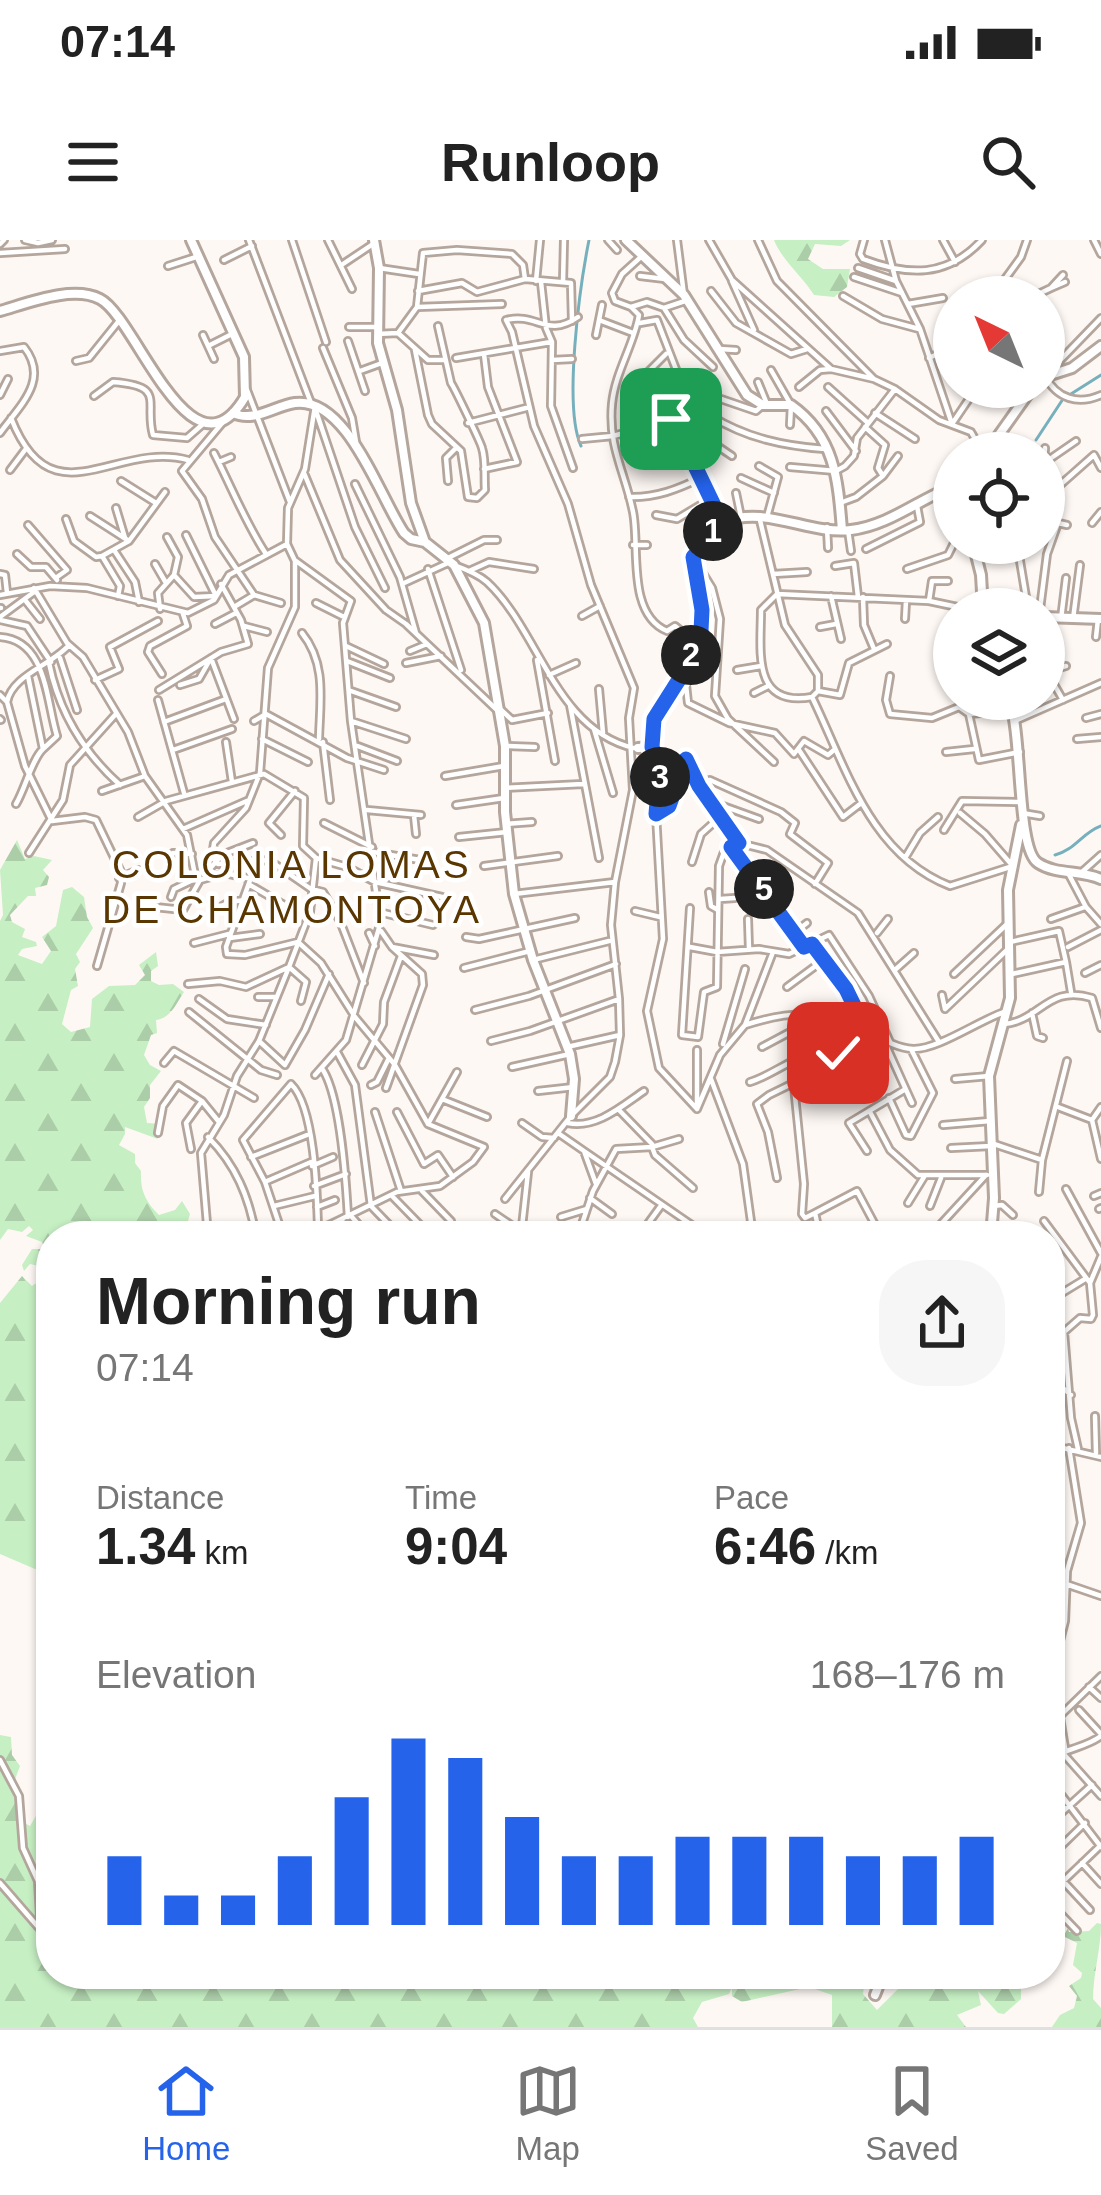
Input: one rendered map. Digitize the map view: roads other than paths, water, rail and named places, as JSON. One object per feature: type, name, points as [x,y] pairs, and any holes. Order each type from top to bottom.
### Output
[{"type":"street","points":[[26,240],[52,240]]},
{"type":"street","points":[[191,240],[244,357],[247,390],[290,502]]},
{"type":"street","points":[[292,240],[309,280],[357,448]]},
{"type":"street","points":[[328,240],[352,289]]},
{"type":"street","points":[[540,240],[539,281],[552,342],[551,406],[573,468]]},
{"type":"street","points":[[562,283],[564,240]]},
{"type":"street","points":[[608,240],[617,250]]},
{"type":"street","points":[[626,240],[685,298],[747,395],[765,404],[791,405]]},
{"type":"street","points":[[676,240],[685,298]]},
{"type":"street","points":[[709,240],[754,330]]},
{"type":"street","points":[[758,240],[777,281],[874,380]]},
{"type":"street","points":[[864,240],[861,257],[893,270],[932,271],[955,262],[982,240]]},
{"type":"street","points":[[885,240],[896,281],[920,329],[952,424]]},
{"type":"street","points":[[944,240],[955,262]]},
{"type":"street","points":[[1007,276],[1027,240]]},
{"type":"street","points":[[1094,240],[1101,254]]},
{"type":"street","points":[[343,264],[374,242],[382,362],[397,410],[411,503],[424,542]]},
{"type":"street","points":[[224,260],[250,243],[355,527],[385,588]]},
{"type":"street","points":[[0,253],[65,249]]},
{"type":"street","points":[[398,333],[417,308],[422,254],[457,250],[512,254],[523,265],[525,279]]},
{"type":"street","points":[[644,255],[622,274],[612,293],[615,301],[639,315],[616,384],[613,451],[634,518],[640,593],[658,627],[680,630],[688,703],[704,713],[775,733],[794,754],[804,741],[828,755],[834,750]]},
{"type":"street","points":[[167,266],[199,256]]},
{"type":"street","points":[[379,268],[419,274]]},
{"type":"street","points":[[858,268],[896,281]]},
{"type":"street","points":[[640,276],[665,279]]},
{"type":"street","points":[[854,277],[902,293]]},
{"type":"street","points":[[418,291],[463,283],[483,292],[525,279],[571,284],[575,319],[563,328],[546,328],[529,319],[507,319],[507,323],[528,408],[634,688],[629,718],[635,748],[633,790],[615,882],[611,941],[620,1035],[610,1077],[569,1119],[505,1199]]},
{"type":"street","points":[[732,280],[831,369]]},
{"type":"street","points":[[711,291],[736,323],[791,353],[807,349]]},
{"type":"street","points":[[0,308],[82,294],[100,299],[122,317],[136,346],[188,415],[207,420],[229,415],[247,418],[283,406],[313,405],[332,416],[357,448],[404,533],[490,585],[549,675],[592,724],[635,748],[651,748]]},
{"type":"street","points":[[843,296],[882,320],[920,329]]},
{"type":"street","points":[[664,308],[685,298]]},
{"type":"street","points":[[908,304],[933,300]]},
{"type":"street","points":[[631,307],[647,302],[664,308],[684,340],[713,367]]},
{"type":"street","points":[[417,308],[502,304]]},
{"type":"street","points":[[596,335],[602,305]]},
{"type":"street","points":[[76,361],[93,355],[122,317]]},
{"type":"street","points":[[1065,356],[1101,319]]},
{"type":"street","points":[[599,320],[635,330]]},
{"type":"street","points":[[635,330],[644,320],[657,320],[663,327],[667,352],[679,377],[679,423],[722,522]]},
{"type":"street","points":[[416,350],[428,415],[464,456],[468,497],[477,498],[485,490],[482,445],[451,383],[438,326]]},
{"type":"street","points":[[349,327],[398,333],[428,360],[446,360]]},
{"type":"street","points":[[208,346],[234,333]]},
{"type":"street","points":[[202,335],[214,359]]},
{"type":"street","points":[[348,340],[365,391]]},
{"type":"street","points":[[456,358],[552,342]]},
{"type":"street","points":[[1065,370],[1101,346]]},
{"type":"street","points":[[0,351],[23,347],[36,374],[0,433]]},
{"type":"street","points":[[719,349],[736,350]]},
{"type":"street","points":[[505,352],[506,361]]},
{"type":"street","points":[[640,392],[647,373],[667,352]]},
{"type":"street","points":[[484,354],[488,387],[517,462],[484,469]]},
{"type":"street","points":[[928,358],[933,356]]},
{"type":"street","points":[[552,359],[572,359]]},
{"type":"street","points":[[360,371],[382,362]]},
{"type":"street","points":[[771,370],[791,405],[816,427],[830,449],[850,551]]},
{"type":"street","points":[[799,387],[820,370],[874,380],[968,432]]},
{"type":"street","points":[[0,380],[8,381],[0,395]]},
{"type":"street","points":[[94,396],[112,382],[142,389],[152,399],[153,435],[187,438],[207,420]]},
{"type":"street","points":[[758,382],[765,404]]},
{"type":"street","points":[[828,387],[885,445],[878,467],[884,476]]},
{"type":"street","points":[[790,467],[836,471],[856,452],[857,438],[895,389]]},
{"type":"street","points":[[247,390],[199,454],[182,468],[202,499],[215,537],[254,595],[281,602]]},
{"type":"street","points":[[1065,397],[1089,400],[1101,395]]},
{"type":"street","points":[[718,398],[748,410],[756,411],[765,404]]},
{"type":"street","points":[[1089,400],[1094,412]]},
{"type":"street","points":[[214,862],[214,843],[250,800],[260,773],[268,668],[295,607],[295,560],[287,544],[290,502],[304,473],[313,405]]},
{"type":"street","points":[[790,425],[791,405]]},
{"type":"street","points":[[468,423],[528,408]]},
{"type":"street","points":[[954,408],[960,413]]},
{"type":"street","points":[[952,424],[963,408]]},
{"type":"street","points":[[826,411],[856,452]]},
{"type":"street","points":[[875,413],[915,439]]},
{"type":"street","points":[[711,416],[741,434],[830,449]]},
{"type":"street","points":[[11,418],[25,450],[38,463],[73,472],[150,457],[188,460]]},
{"type":"street","points":[[582,440],[679,423],[732,456]]},
{"type":"street","points":[[1065,449],[1076,441]]},
{"type":"street","points":[[448,481],[446,458],[456,448]]},
{"type":"street","points":[[10,470],[25,450]]},
{"type":"street","points":[[214,453],[243,509],[244,521],[266,554]]},
{"type":"street","points":[[1065,481],[1094,455],[1100,470]]},
{"type":"street","points":[[840,503],[884,476],[898,456]]},
{"type":"street","points":[[219,462],[231,457]]},
{"type":"street","points":[[759,466],[778,477],[763,517],[785,625],[818,675],[815,694],[834,750],[860,804],[920,873],[950,886],[1010,866]]},
{"type":"street","points":[[304,473],[334,553],[386,610],[512,720],[548,713]]},
{"type":"street","points":[[629,496],[677,490],[703,477]]},
{"type":"street","points":[[740,478],[774,493]]},
{"type":"street","points":[[122,481],[156,502]]},
{"type":"street","points":[[356,484],[403,584],[416,633]]},
{"type":"street","points":[[66,518],[74,541],[96,557],[102,556],[127,539],[165,491]]},
{"type":"street","points":[[736,493],[741,517]]},
{"type":"street","points":[[697,1109],[659,1068],[647,1011],[662,938],[656,814],[660,767],[651,748],[657,710],[697,644],[702,623],[693,557],[722,522],[741,517],[845,530],[890,519],[933,495]]},
{"type":"street","points":[[656,515],[677,519],[715,502]]},
{"type":"street","points":[[866,549],[920,522],[916,504]]},
{"type":"street","points":[[116,508],[127,539]]},
{"type":"street","points":[[1092,523],[1101,512]]},
{"type":"street","points":[[841,515],[853,516]]},
{"type":"street","points":[[91,516],[127,539]]},
{"type":"street","points":[[1043,588],[1058,523],[1067,525]]},
{"type":"street","points":[[0,574],[5,575],[3,594],[34,590],[57,581],[67,570],[28,526]]},
{"type":"street","points":[[827,527],[828,548]]},
{"type":"street","points":[[186,535],[217,596]]},
{"type":"street","points":[[160,608],[158,593],[174,575],[179,560],[167,537]]},
{"type":"street","points":[[403,584],[484,540],[497,540]]},
{"type":"street","points":[[17,554],[31,568],[46,567],[57,581],[183,614],[201,609],[239,569],[287,544]]},
{"type":"street","points":[[633,544],[647,545]]},
{"type":"street","points":[[114,550],[135,582],[140,602]]},
{"type":"street","points":[[102,556],[120,586],[118,596]]},
{"type":"street","points":[[693,557],[712,588],[720,619],[715,696],[728,719],[774,762]]},
{"type":"street","points":[[295,560],[351,601],[344,617],[351,721],[373,849],[380,928],[346,1040],[315,1075]]},
{"type":"street","points":[[907,569],[933,560]]},
{"type":"street","points":[[771,563],[782,561]]},
{"type":"street","points":[[450,562],[484,623],[505,746],[506,828],[514,895],[569,1051],[574,1087],[569,1119]]},
{"type":"street","points":[[469,571],[489,562],[534,569]]},
{"type":"street","points":[[835,566],[854,562],[864,625],[874,649]]},
{"type":"street","points":[[155,564],[166,583]]},
{"type":"street","points":[[1067,619],[1080,565]]},
{"type":"street","points":[[428,569],[462,675]]},
{"type":"street","points":[[773,574],[807,572]]},
{"type":"street","points":[[174,575],[194,597],[217,596]]},
{"type":"street","points":[[1066,578],[1067,619]]},
{"type":"street","points":[[929,601],[932,581],[948,581]]},
{"type":"street","points":[[159,690],[211,658],[248,644],[221,584]]},
{"type":"street","points":[[0,618],[34,590]]},
{"type":"street","points":[[34,590],[69,645],[80,652],[128,732],[146,776],[166,801],[172,821],[183,829],[198,879],[183,910],[155,907]]},
{"type":"street","points":[[887,644],[845,668],[839,694],[788,698],[768,686],[761,666],[761,610],[778,594],[933,602]]},
{"type":"street","points":[[215,624],[254,595]]},
{"type":"street","points":[[831,596],[841,639]]},
{"type":"street","points":[[25,600],[40,619]]},
{"type":"street","points":[[905,619],[906,601]]},
{"type":"street","points":[[316,603],[344,617]]},
{"type":"street","points":[[582,616],[600,606]]},
{"type":"street","points":[[162,674],[148,652],[150,646],[188,626],[183,614]]},
{"type":"street","points":[[0,618],[26,626],[36,635],[50,663],[60,706],[85,747],[120,785]]},
{"type":"street","points":[[1067,619],[1099,619],[1096,637]]},
{"type":"street","points":[[95,680],[119,669],[110,647],[158,621]]},
{"type":"street","points":[[391,628],[406,624]]},
{"type":"street","points":[[820,627],[836,624]]},
{"type":"street","points":[[243,626],[267,632]]},
{"type":"street","points":[[302,633],[319,665],[321,741],[331,800]]},
{"type":"street","points":[[0,637],[28,647],[40,669],[57,736],[35,756],[32,776],[16,804]]},
{"type":"street","points":[[410,651],[428,644]]},
{"type":"street","points":[[52,821],[19,747],[8,702],[13,687],[69,645]]},
{"type":"street","points":[[346,646],[384,664]]},
{"type":"street","points":[[59,656],[76,710]]},
{"type":"street","points":[[406,663],[441,656]]},
{"type":"street","points":[[536,656],[556,761]]},
{"type":"street","points":[[180,685],[199,679],[211,658]]},
{"type":"street","points":[[211,658],[234,718]]},
{"type":"street","points":[[347,661],[390,678]]},
{"type":"street","points":[[549,675],[576,663]]},
{"type":"street","points":[[737,670],[761,666]]},
{"type":"street","points":[[28,676],[43,749]]},
{"type":"street","points":[[890,676],[886,700],[890,714],[933,718]]},
{"type":"street","points":[[1065,699],[1101,683]]},
{"type":"street","points":[[754,692],[768,686]]},
{"type":"street","points":[[599,689],[603,733]]},
{"type":"street","points":[[351,691],[396,707]]},
{"type":"street","points":[[0,695],[8,702]]},
{"type":"street","points":[[164,722],[226,699]]},
{"type":"street","points":[[158,700],[185,795]]},
{"type":"street","points":[[568,700],[598,858]]},
{"type":"street","points":[[254,721],[266,714]]},
{"type":"street","points":[[266,714],[358,763],[384,770]]},
{"type":"street","points":[[1086,718],[1101,714]]},
{"type":"street","points":[[29,853],[63,800],[70,765],[115,715]]},
{"type":"street","points":[[970,720],[974,749],[982,761],[1021,752]]},
{"type":"street","points":[[992,1221],[989,1076],[1007,1011],[1012,974],[1010,866],[1021,846],[1021,752],[1016,720]]},
{"type":"street","points":[[351,721],[406,739]]},
{"type":"street","points":[[592,724],[613,793]]},
{"type":"street","points":[[173,750],[232,729]]},
{"type":"street","points":[[1077,739],[1101,737]]},
{"type":"street","points":[[262,739],[308,762]]},
{"type":"street","points":[[226,742],[232,782]]},
{"type":"street","points":[[355,745],[397,760]]},
{"type":"street","points":[[505,746],[535,747]]},
{"type":"street","points":[[946,752],[974,749]]},
{"type":"street","points":[[799,750],[843,817],[860,804]]},
{"type":"street","points":[[656,814],[669,806],[686,759],[739,843]]},
{"type":"street","points":[[445,776],[505,766]]},
{"type":"street","points":[[138,817],[166,801],[260,773],[304,798],[303,846],[316,858],[375,882],[442,898]]},
{"type":"street","points":[[102,791],[146,776]]},
{"type":"street","points":[[701,784],[710,779],[795,823],[790,835],[828,863],[815,884]]},
{"type":"street","points":[[456,805],[505,793],[585,784]]},
{"type":"street","points":[[944,830],[958,812],[962,790]]},
{"type":"street","points":[[281,835],[269,824],[295,791]]},
{"type":"street","points":[[183,829],[250,800]]},
{"type":"street","points":[[962,801],[1022,808],[1040,815]]},
{"type":"street","points":[[692,862],[701,834],[723,806],[758,819]]},
{"type":"street","points":[[367,810],[418,815],[416,834]]},
{"type":"street","points":[[958,812],[985,834],[1010,866]]},
{"type":"street","points":[[905,858],[914,850],[920,833],[938,817]]},
{"type":"street","points":[[52,821],[92,818],[100,825],[121,872],[97,966]]},
{"type":"street","points":[[459,837],[532,822]]},
{"type":"street","points":[[324,823],[373,849],[432,862]]},
{"type":"street","points":[[690,908],[682,1035],[698,1037],[704,992],[717,987],[719,866],[724,851],[739,843],[767,850],[858,913],[939,1042]]},
{"type":"street","points":[[206,873],[214,862],[253,844]]},
{"type":"street","points":[[1021,846],[1041,866],[1101,879]]},
{"type":"street","points":[[731,847],[804,947]]},
{"type":"street","points":[[173,853],[192,854]]},
{"type":"street","points":[[1082,872],[1101,854]]},
{"type":"street","points":[[484,866],[558,856]]},
{"type":"street","points":[[258,858],[226,951],[235,956],[298,942]]},
{"type":"street","points":[[206,1221],[200,1158],[232,1086],[259,1041],[289,968],[310,912],[316,858]]},
{"type":"street","points":[[214,862],[269,860],[323,892],[364,983]]},
{"type":"street","points":[[119,878],[138,870]]},
{"type":"street","points":[[1067,871],[1101,927],[1069,947]]},
{"type":"street","points":[[171,897],[173,889],[221,873],[251,882],[286,906]]},
{"type":"street","points":[[514,895],[615,882]]},
{"type":"street","points":[[767,893],[784,891]]},
{"type":"street","points":[[709,892],[713,910],[718,910]]},
{"type":"street","points":[[720,899],[735,898]]},
{"type":"street","points":[[217,909],[244,900]]},
{"type":"street","points":[[1051,920],[1086,907]]},
{"type":"street","points":[[635,911],[659,917]]},
{"type":"street","points":[[379,912],[433,925]]},
{"type":"street","points":[[466,937],[478,940],[575,918]]},
{"type":"street","points":[[748,919],[749,950]]},
{"type":"street","points":[[875,936],[888,919]]},
{"type":"street","points":[[954,974],[1010,922]]},
{"type":"street","points":[[794,933],[807,923]]},
{"type":"street","points":[[380,928],[392,947],[422,974],[423,985],[386,1088]]},
{"type":"street","points":[[942,995],[945,1009],[1010,944],[1060,931],[1071,994]]},
{"type":"street","points":[[369,932],[375,946]]},
{"type":"street","points":[[194,943],[260,934]]},
{"type":"street","points":[[690,947],[789,954],[829,935],[869,996],[912,1103]]},
{"type":"street","points":[[464,968],[611,941]]},
{"type":"street","points":[[298,942],[328,974],[355,1017],[395,1065],[428,1124],[484,1148],[440,1186],[401,1191],[338,1221]]},
{"type":"street","points":[[812,944],[866,1030]]},
{"type":"street","points":[[392,947],[434,955]]},
{"type":"street","points":[[720,1055],[745,1025],[773,952]]},
{"type":"street","points":[[896,969],[914,953]]},
{"type":"street","points":[[362,1065],[383,1024],[384,1002],[401,956]]},
{"type":"street","points":[[787,987],[825,959]]},
{"type":"street","points":[[1012,974],[1066,962]]},
{"type":"street","points":[[475,1010],[616,964]]},
{"type":"street","points":[[1084,973],[1101,965]]},
{"type":"street","points":[[188,984],[220,981],[247,987],[289,968]]},
{"type":"street","points":[[289,968],[306,982],[301,1001]]},
{"type":"street","points":[[697,1109],[720,1055],[745,969]]},
{"type":"street","points":[[259,1041],[284,1066],[328,974]]},
{"type":"street","points":[[1004,1024],[1020,1021],[1053,998],[1071,994],[1092,998],[1101,1028]]},
{"type":"street","points":[[258,997],[276,997]]},
{"type":"street","points":[[199,999],[227,1018],[266,1025]]},
{"type":"street","points":[[490,1041],[619,999]]},
{"type":"street","points":[[745,1025],[795,1013],[822,1016],[910,1049],[939,1042],[1007,1011]]},
{"type":"street","points":[[189,1012],[248,1061],[277,1075]]},
{"type":"street","points":[[1032,1012],[1036,1036],[1043,1038]]},
{"type":"street","points":[[762,1047],[822,1016]]},
{"type":"street","points":[[512,1067],[620,1035]]},
{"type":"street","points":[[777,1178],[757,1105],[874,1036]]},
{"type":"street","points":[[855,1045],[876,1081]]},
{"type":"street","points":[[889,1098],[906,1135],[914,1132],[933,1099],[931,1086],[910,1049]]},
{"type":"street","points":[[697,1050],[697,1109]]},
{"type":"street","points":[[164,1063],[174,1051],[254,1098]]},
{"type":"street","points":[[750,1082],[809,1054],[826,1051],[846,1089]]},
{"type":"street","points":[[337,1052],[356,1084],[371,1206],[386,1221]]},
{"type":"street","points":[[371,1085],[389,1058]]},
{"type":"street","points":[[1039,1192],[1042,1160],[1067,1061]]},
{"type":"street","points":[[321,1068],[332,1087],[346,1174],[347,1221]]},
{"type":"street","points":[[428,1124],[458,1072]]},
{"type":"street","points":[[955,1079],[989,1076]]},
{"type":"street","points":[[711,1079],[742,1163],[751,1221]]},
{"type":"street","points":[[277,1221],[266,1182],[243,1140],[291,1084],[298,1091],[310,1134],[318,1221]]},
{"type":"street","points":[[793,1084],[805,1218],[857,1190],[873,1221]]},
{"type":"street","points":[[158,1132],[164,1106],[178,1085],[202,1101],[219,1122]]},
{"type":"street","points":[[538,1091],[574,1087]]},
{"type":"street","points":[[569,1119],[586,1123],[618,1109],[644,1090]]},
{"type":"street","points":[[867,1151],[849,1123],[904,1090]]},
{"type":"street","points":[[442,1099],[487,1117]]},
{"type":"street","points":[[191,1149],[186,1123],[202,1101]]},
{"type":"street","points":[[1058,1107],[1093,1120]]},
{"type":"street","points":[[1101,1107],[1093,1120],[1101,1159]]},
{"type":"street","points":[[618,1109],[653,1146],[655,1155],[693,1188]]},
{"type":"street","points":[[375,1112],[401,1191]]},
{"type":"street","points":[[397,1112],[424,1164],[438,1155],[453,1178]]},
{"type":"street","points":[[870,1112],[890,1150],[924,1176],[989,1173]]},
{"type":"street","points":[[943,1126],[990,1121]]},
{"type":"street","points":[[522,1123],[542,1137],[556,1136],[584,1151],[686,1221]]},
{"type":"street","points":[[251,1156],[310,1134]]},
{"type":"street","points":[[208,1137],[245,1190],[252,1221]]},
{"type":"street","points":[[583,1221],[596,1185],[619,1147],[679,1139]]},
{"type":"street","points":[[952,1148],[991,1144],[1042,1160]]},
{"type":"street","points":[[584,1151],[596,1185]]},
{"type":"street","points":[[266,1182],[333,1157]]},
{"type":"street","points":[[525,1221],[528,1172]]},
{"type":"street","points":[[944,1221],[989,1173]]},
{"type":"street","points":[[314,1186],[346,1174]]},
{"type":"street","points":[[908,1203],[924,1176]]},
{"type":"street","points":[[930,1206],[942,1177]]},
{"type":"street","points":[[419,1188],[451,1221]]},
{"type":"street","points":[[1065,1292],[1088,1281],[1101,1255],[1066,1189]]},
{"type":"street","points":[[272,1207],[315,1196]]},
{"type":"street","points":[[392,1196],[416,1221]]},
{"type":"street","points":[[590,1198],[612,1214]]},
{"type":"street","points":[[317,1207],[334,1200]]},
{"type":"street","points":[[650,1221],[662,1205]]},
{"type":"street","points":[[993,1206],[1002,1205],[1013,1215]]},
{"type":"street","points":[[561,1216],[586,1209]]},
{"type":"street","points":[[814,1213],[816,1221]]},
{"type":"street","points":[[494,1214],[504,1221]]},
{"type":"street","points":[[347,1218],[351,1221]]},
{"type":"street","points":[[1065,1250],[1088,1281],[1093,1315],[1080,1318],[1065,1332]]},
{"type":"street","points":[[1065,1342],[1078,1449]]},
{"type":"street","points":[[1065,1390],[1071,1395]]},
{"type":"street","points":[[1065,1447],[1099,1456],[1095,1416]]},
{"type":"street","points":[[1065,1621],[1066,1585],[1081,1523],[1069,1448]]},
{"type":"street","points":[[1066,1585],[1101,1596]]},
{"type":"street","points":[[1065,1711],[1101,1676]]},
{"type":"street","points":[[1089,1687],[1101,1698]]},
{"type":"street","points":[[1065,1750],[1081,1748],[1101,1735],[1079,1710]]},
{"type":"street","points":[[1065,1752],[1101,1796]]},
{"type":"street","points":[[0,1760],[19,1796],[21,1840],[36,1876]]},
{"type":"street","points":[[1065,1809],[1092,1785]]},
{"type":"street","points":[[1065,1798],[1101,1846],[1065,1881]]},
{"type":"street","points":[[1065,1842],[1085,1823]]},
{"type":"street","points":[[1082,1863],[1101,1884]]},
{"type":"street","points":[[0,1883],[36,1922]]},
{"type":"street","points":[[1065,1883],[1090,1910]]},
{"type":"street","points":[[1065,1918],[1077,1931]]},
{"type":"street","points":[[875,1995],[878,1989]]},
{"type":"waterway","points":[[581,446],[573,376],[589,240]]},
{"type":"waterway","points":[[1041,432],[1063,399],[1101,375]]},
{"type":"waterway","points":[[1055,855],[1101,826]]},
{"type":"district","name":"COLONIA LOMAS DE CHAMONTOYA","points":[[292,886]]}]
